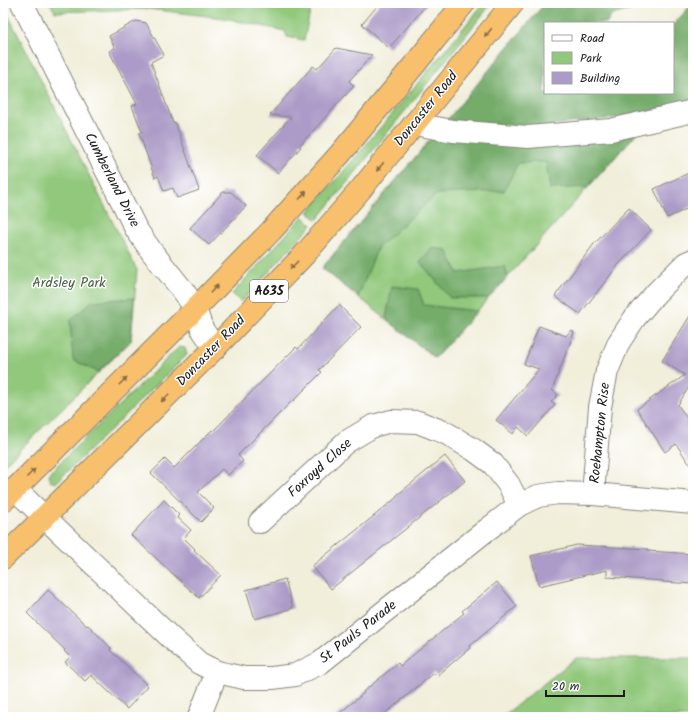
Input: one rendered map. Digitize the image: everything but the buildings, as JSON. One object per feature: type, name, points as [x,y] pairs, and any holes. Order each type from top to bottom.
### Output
[{"type":"highway","name":"A635","points":[[9,495],[271,231],[341,153],[464,3]]},
{"type":"highway","name":"Doncaster Road","points":[[3,558],[214,348],[304,255],[361,189],[513,3]]},
{"type":"street","name":"Cumberland Drive","points":[[22,3],[136,229],[152,252],[185,293],[195,309],[202,329],[214,348]]},
{"type":"street","points":[[414,124],[453,131],[528,137],[611,130],[693,111]]},
{"type":"street","name":"Roehampton Rise","points":[[594,494],[600,407],[607,371],[619,342],[634,319],[656,293],[686,263],[693,260]]},
{"type":"street","name":"Foxroyd Close","points":[[260,522],[346,442],[373,426],[392,421],[418,422],[446,433],[474,450],[493,464],[509,485],[519,505]]},
{"type":"street","name":"St Pauls Parade","points":[[9,495],[44,518],[199,663],[217,672],[244,678],[272,678],[295,674],[320,663],[519,505],[538,496],[558,493],[594,494],[693,503]]},
{"type":"street","points":[[199,717],[217,672]]},
{"type":"green space","points":[[50,3],[312,3],[304,40],[287,37],[285,31],[224,18],[148,9],[55,12]]},
{"type":"green space","points":[[484,3],[492,3],[317,220],[308,212]]},
{"type":"green space","points":[[545,3],[649,3],[648,6],[612,15],[608,22],[544,22],[544,94],[674,94],[674,24],[693,3],[693,102],[679,107],[607,119],[534,127],[447,120]]},
{"type":"green space","name":"Ardsley Park","points":[[3,5],[137,270],[131,341],[3,466]]},
{"type":"green space","points":[[636,134],[435,358],[322,268],[434,135]]},
{"type":"green space","points":[[636,134],[588,187],[550,189],[546,162],[518,163],[504,191],[437,194],[378,247],[358,297],[322,268],[434,135]]},
{"type":"green space","points":[[303,216],[312,225],[241,302],[232,294]]},
{"type":"green space","points":[[432,248],[447,250],[458,273],[505,266],[508,277],[489,298],[450,298],[420,262]]},
{"type":"green space","points":[[392,286],[418,289],[424,305],[477,311],[435,358],[386,319]]},
{"type":"green space","points":[[134,298],[131,341],[98,372],[73,360],[70,321],[92,301]]},
{"type":"green space","points":[[179,347],[185,348],[187,355],[56,483],[50,481],[48,474]]},
{"type":"green space","points":[[576,658],[693,658],[693,717],[502,717]]}]
